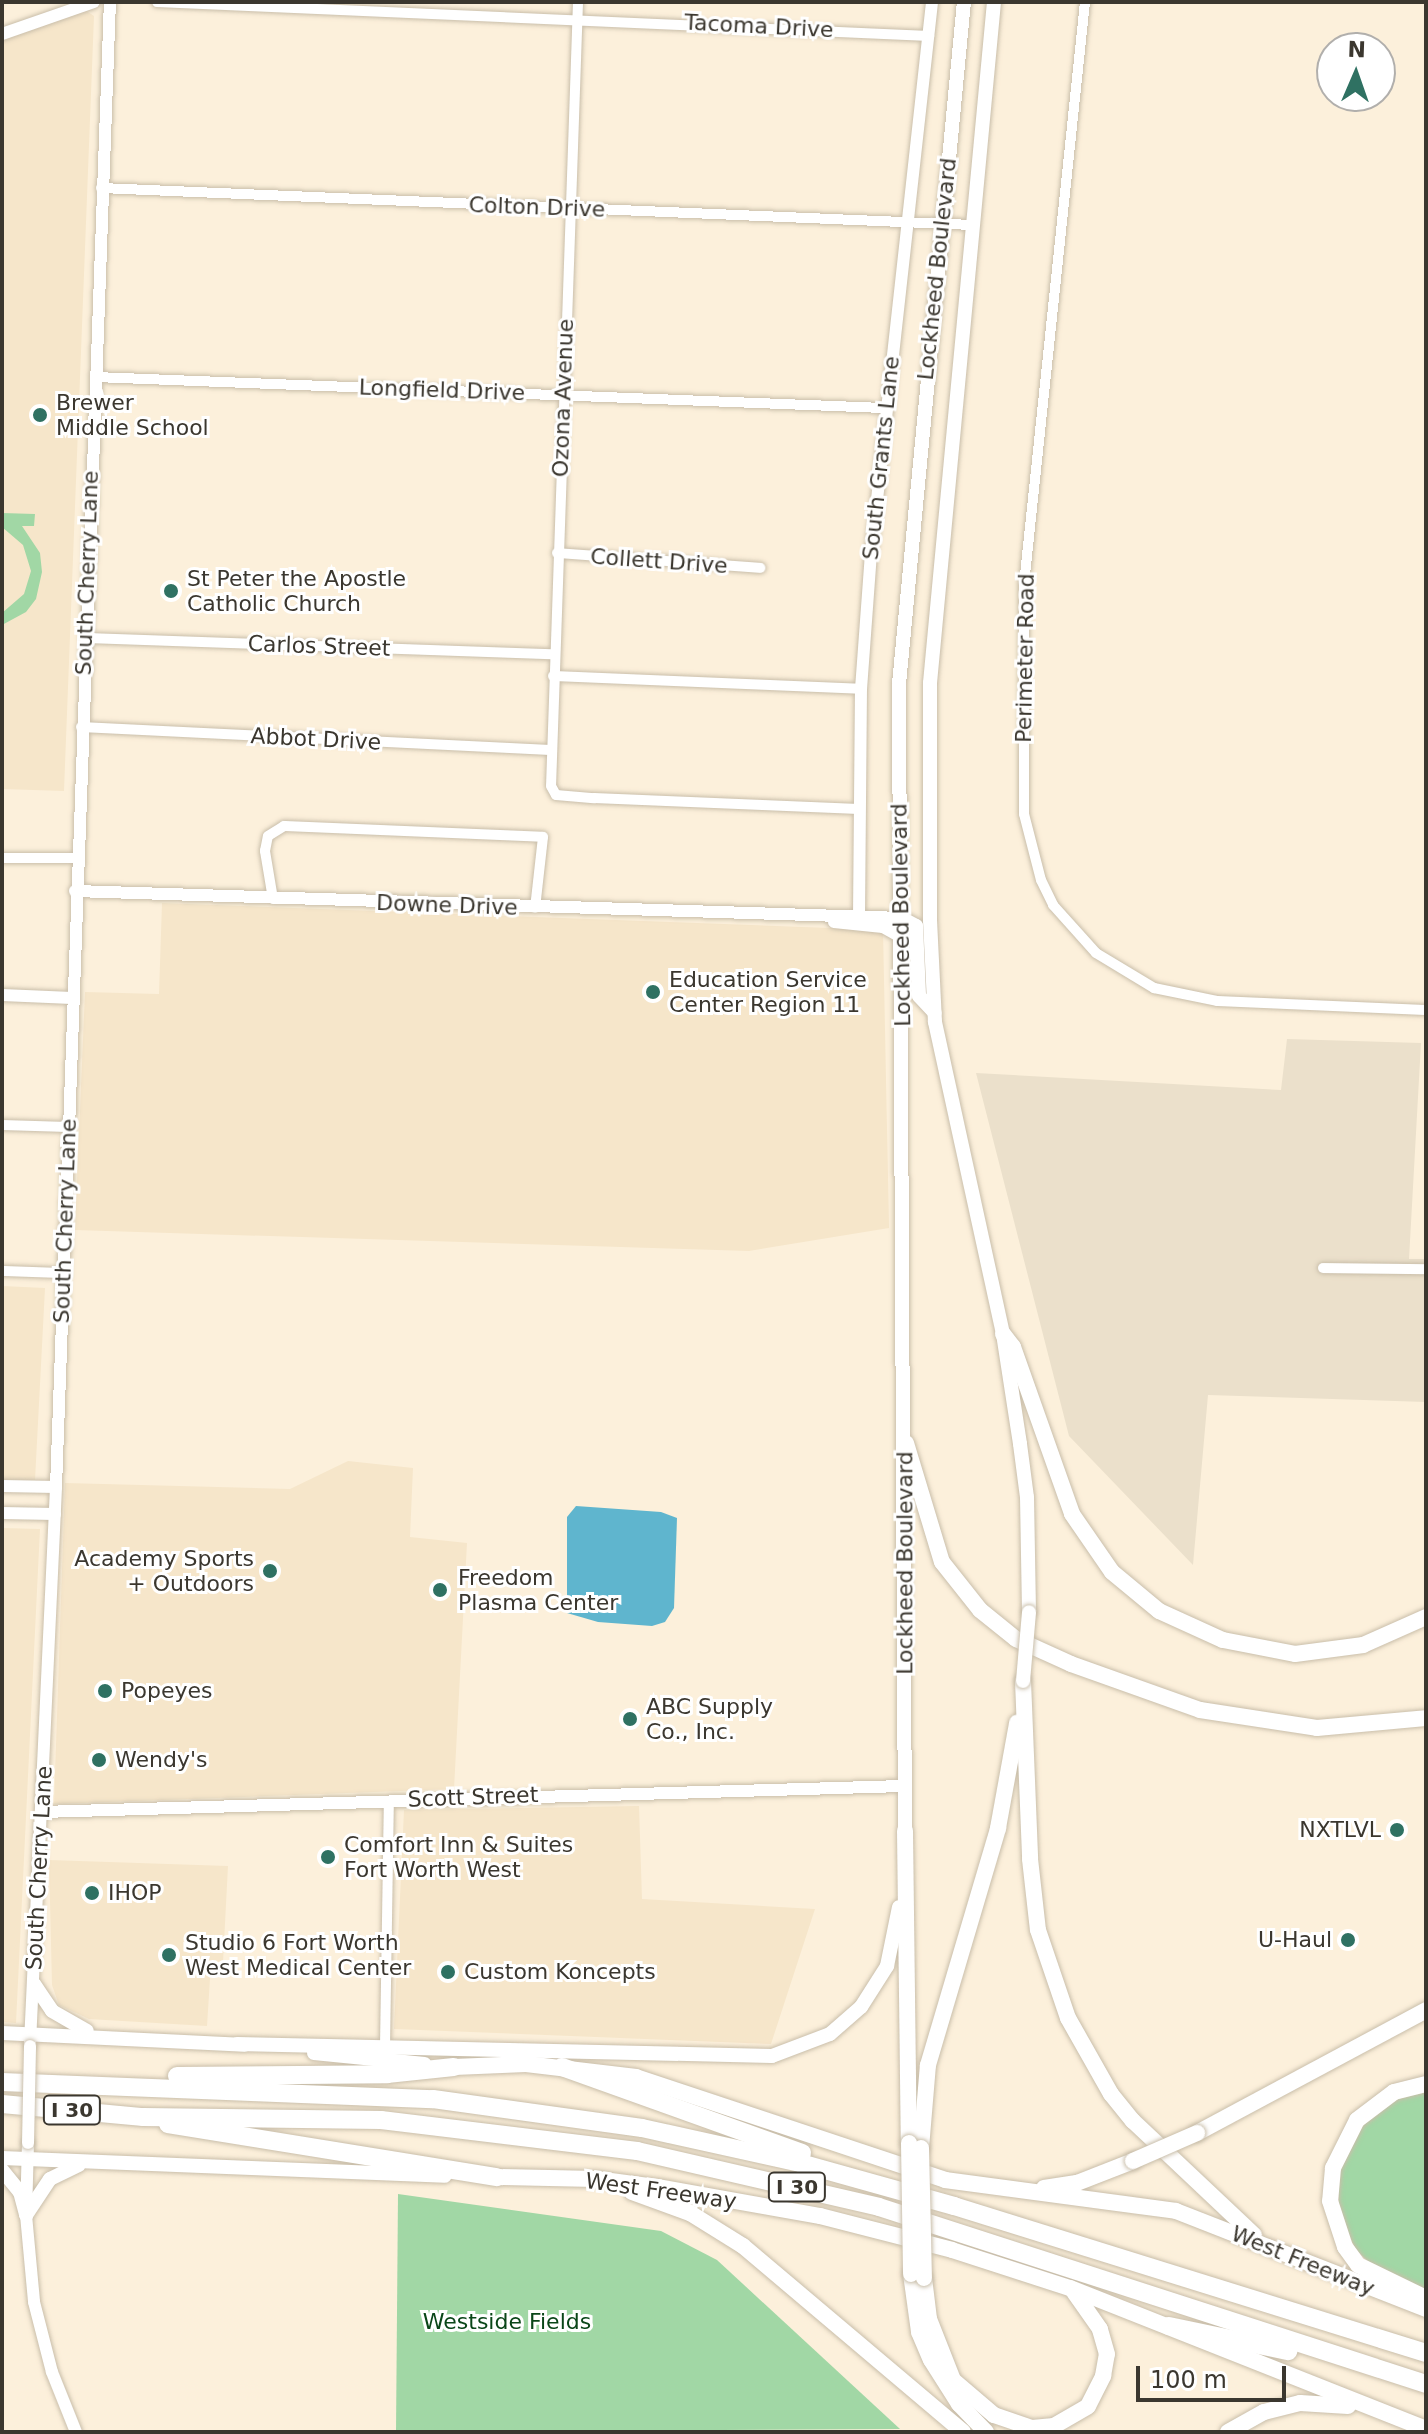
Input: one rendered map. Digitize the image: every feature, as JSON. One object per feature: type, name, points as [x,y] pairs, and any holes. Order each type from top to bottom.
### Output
[{"type":"highway","points":[[115,2083],[142,2076],[387,2074],[454,2067]]},
{"type":"highway","points":[[562,2067],[809,2155],[827,2171]]},
{"type":"highway","name":"West Freeway","points":[[2,2082],[115,2083],[497,2106],[693,2138],[827,2171],[1426,2353]]},
{"type":"highway","name":"West Freeway","points":[[2,2104],[143,2117],[381,2120],[662,2157],[879,2207],[1426,2384]]},
{"type":"highway","points":[[143,2117],[179,2128],[497,2177]]},
{"type":"highway","points":[[1169,2326],[1274,2347],[1368,2375],[1407,2378]]},
{"type":"main road","name":"Lockheed Boulevard","points":[[237,2044],[758,2057],[807,2045],[861,2007],[887,1966],[898,1932],[905,1831],[906,1443],[900,669],[940,223],[964,2]]},
{"type":"main road","name":"Lockheed Boulevard","points":[[994,2],[930,683],[928,825],[935,1013],[1003,1334],[1027,1497],[1029,1612],[1023,1681]]},
{"type":"main road","points":[[901,918],[916,926],[919,996],[935,1013]]},
{"type":"main road","points":[[1003,1334],[1013,1347],[1072,1514],[1112,1572],[1159,1611],[1223,1640],[1295,1654],[1363,1645],[1426,1617]]},
{"type":"main road","points":[[906,1443],[942,1562],[975,1604],[1016,1639],[1071,1664],[1200,1710],[1317,1728],[1426,1718]]},
{"type":"main road","points":[[915,2145],[928,2065],[998,1828],[1023,1681]]},
{"type":"main road","points":[[1023,1681],[1030,1859],[1038,1930],[1068,2018],[1133,2121],[1181,2172],[1263,2243]]},
{"type":"main road","points":[[905,1831],[919,2332],[931,2360],[959,2404],[986,2432]]},
{"type":"main road","points":[[34,1984],[52,2011],[99,2036]]},
{"type":"main road","points":[[1023,2191],[1077,2183],[1197,2133],[1426,2010]]},
{"type":"main road","name":"West Freeway","points":[[2,2033],[30,2040],[99,2036],[237,2044],[454,2067],[562,2067],[667,2085],[945,2180],[1176,2211],[1426,2309]]},
{"type":"main road","points":[[1426,2084],[1394,2092],[1357,2120],[1333,2168],[1330,2201],[1345,2247],[1358,2265],[1426,2298]]},
{"type":"main road","name":"West Freeway","points":[[2,2158],[27,2151],[87,2162],[596,2179],[820,2216],[952,2250],[1070,2288],[1426,2429]]},
{"type":"main road","points":[[26,2215],[50,2179],[87,2162]]},
{"type":"main road","points":[[2,2170],[20,2192],[26,2215]]},
{"type":"main road","points":[[596,2179],[690,2213],[743,2246],[963,2432]]},
{"type":"main road","points":[[918,2276],[929,2319],[953,2380],[994,2415],[1032,2428],[1054,2426],[1088,2406],[1103,2376],[1107,2354],[1100,2329],[1070,2288]]},
{"type":"main road","points":[[1228,2432],[1264,2412],[1300,2403],[1329,2402],[1393,2417]]},
{"type":"street","points":[[2,34],[94,2]]},
{"type":"street","name":"South Cherry Lane","points":[[76,2432],[42,2339],[26,2215],[30,2040],[55,1514],[76,858],[110,2]]},
{"type":"street","name":"Tacoma Drive","points":[[157,2],[929,36]]},
{"type":"street","name":"Ozona Avenue","points":[[578,2],[550,750],[553,793],[859,809]]},
{"type":"street","name":"South Grants Lane","points":[[859,916],[861,689],[885,408],[932,2]]},
{"type":"street","name":"Perimeter Road","points":[[1085,2],[1024,584],[1024,814],[1041,880],[1053,905],[1096,953],[1154,988],[1217,1001],[1426,1010]]},
{"type":"street","name":"Colton Drive","points":[[101,188],[972,225]]},
{"type":"street","name":"Longfield Drive","points":[[95,377],[885,408]]},
{"type":"street","name":"Collett Drive","points":[[557,553],[760,568]]},
{"type":"street","name":"Carlos Street","points":[[85,638],[554,654]]},
{"type":"street","points":[[553,676],[861,689]]},
{"type":"street","name":"Abbot Drive","points":[[81,727],[550,750]]},
{"type":"street","points":[[273,899],[265,851],[268,836],[279,826],[537,836],[546,841],[535,908]]},
{"type":"street","points":[[2,858],[76,858]]},
{"type":"street","name":"Downe Drive","points":[[75,891],[819,919],[883,927],[901,937]]},
{"type":"street","name":"Downe Drive","points":[[819,919],[859,916],[901,918]]},
{"type":"street","points":[[2,995],[72,998]]},
{"type":"street","points":[[2,1125],[68,1127]]},
{"type":"street","points":[[1323,1268],[1426,1269]]},
{"type":"street","points":[[2,1271],[63,1273]]},
{"type":"street","points":[[2,1486],[56,1487]]},
{"type":"street","points":[[2,1513],[55,1514]]},
{"type":"street","name":"Scott Street","points":[[42,1812],[904,1786]]},
{"type":"street","points":[[385,2047],[389,1801]]},
{"type":"shaded area","name":"Brewer Middle School","points":[[85,10],[94,16],[64,791],[2,789],[2,41]]},
{"type":"shaded area","points":[[162,903],[883,930],[889,1228],[749,1251],[75,1230],[85,992],[159,994]]},
{"type":"shaded area","points":[[1287,1039],[1421,1043],[1409,1259],[1426,1259],[1426,1402],[1208,1395],[1193,1565],[1069,1436],[976,1073],[1281,1090]]},
{"type":"shaded area","points":[[2,1286],[45,1288],[35,1480],[2,1480]]},
{"type":"shaded area","points":[[348,1461],[413,1468],[410,1537],[467,1543],[454,1789],[54,1804],[65,1483],[290,1489]]},
{"type":"shaded area","points":[[2,1528],[40,1529],[16,2023],[2,2022]]},
{"type":"shaded area","points":[[639,1806],[642,1899],[815,1909],[771,2044],[394,2029],[404,1810]]},
{"type":"shaded area","points":[[49,1860],[228,1866],[223,1962],[211,1963],[207,2026],[89,2019],[59,2005],[52,1985]]},
{"type":"green space","points":[[2,513],[35,514],[34,526],[22,526],[40,553],[42,572],[36,599],[26,612],[2,625],[2,613],[24,594],[31,571],[23,545],[2,527]]},
{"type":"green space","points":[[1426,2090],[1426,2292],[1383,2275],[1356,2250],[1340,2215],[1338,2192],[1340,2162],[1361,2122],[1396,2096]]},
{"type":"green space","name":"Westside Fields","points":[[398,2194],[661,2231],[717,2260],[900,2429],[396,2432]]},
{"type":"water","points":[[576,1506],[661,1512],[677,1518],[674,1608],[665,1622],[652,1626],[598,1622],[567,1613],[567,1517]]},
{"type":"place","name":"Brewer Middle School","points":[[40,415]]},
{"type":"place","name":"St Peter the Apostle Catholic Church","points":[[171,591]]},
{"type":"place","name":"Education Service Center Region 11","points":[[653,992]]},
{"type":"place","name":"Academy Sports + Outdoors","points":[[270,1571]]},
{"type":"place","name":"Freedom Plasma Center","points":[[440,1590]]},
{"type":"place","name":"Popeyes","points":[[105,1691]]},
{"type":"place","name":"ABC Supply Co., Inc.","points":[[630,1719]]},
{"type":"place","name":"Wendy's","points":[[99,1760]]},
{"type":"place","name":"NXTLVL","points":[[1397,1830]]},
{"type":"place","name":"Comfort Inn & Suites Fort Worth West","points":[[328,1857]]},
{"type":"place","name":"IHOP","points":[[92,1893]]},
{"type":"place","name":"U-Haul","points":[[1348,1940]]},
{"type":"place","name":"Studio 6 Fort Worth West Medical Center","points":[[169,1955]]},
{"type":"place","name":"Custom Koncepts","points":[[448,1972]]}]
